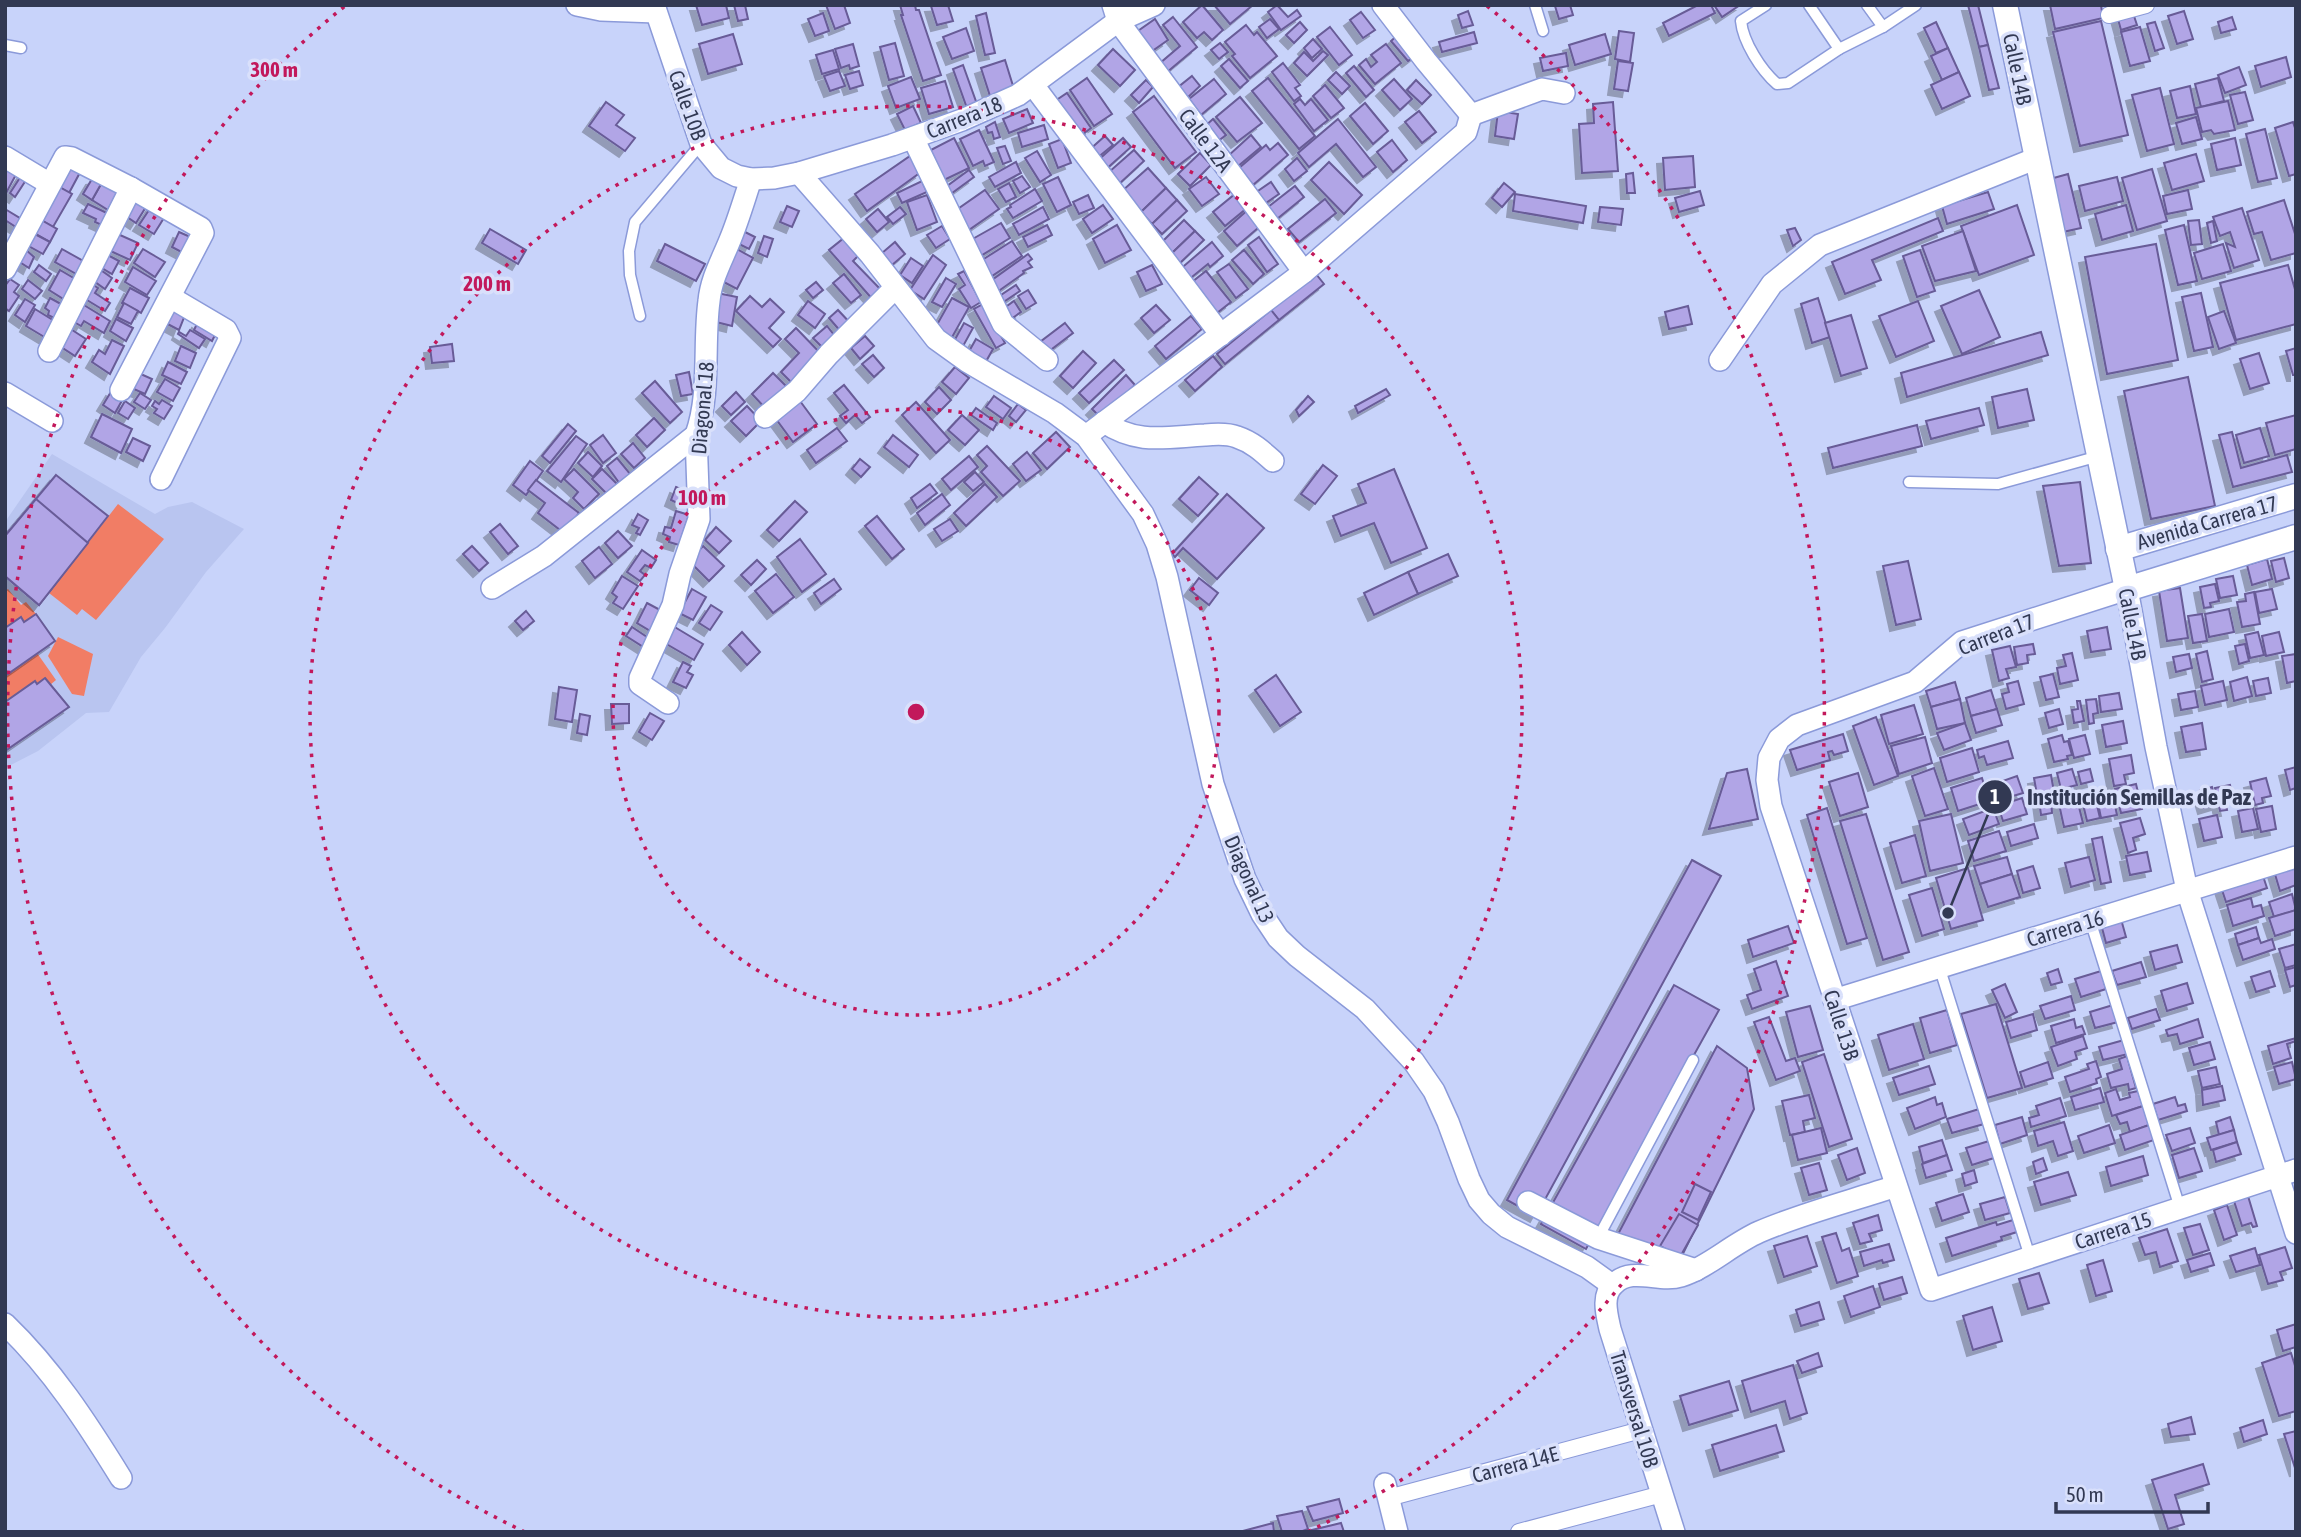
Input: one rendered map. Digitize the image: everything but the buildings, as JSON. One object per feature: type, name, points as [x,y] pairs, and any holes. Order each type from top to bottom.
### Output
[{"type":"street","points":[[577,5],[601,10],[655,9]]},
{"type":"street","name":"Carrera 18","points":[[751,179],[799,173],[962,120],[1018,95],[1033,85],[1116,13],[1154,5]]},
{"type":"street","points":[[1383,5],[1471,115]]},
{"type":"street","name":"Calle 14B","points":[[2005,5],[2187,890],[2287,1173],[2296,1233]]},
{"type":"street","points":[[2109,15],[2146,5]]},
{"type":"street","name":"Calle 10B","points":[[655,9],[701,144],[722,168],[737,176],[751,179]]},
{"type":"street","name":"Calle 12A","points":[[1116,13],[1304,272]]},
{"type":"street","points":[[1033,85],[1221,335]]},
{"type":"street","points":[[1471,115],[1542,89],[1564,93]]},
{"type":"street","points":[[1086,436],[1304,272],[1466,132],[1471,115]]},
{"type":"street","points":[[913,138],[1003,324],[1047,360]]},
{"type":"street","points":[[5,269],[63,160],[68,157],[131,188],[203,231],[121,390]]},
{"type":"street","points":[[5,158],[50,184]]},
{"type":"street","points":[[1720,360],[1773,284],[1820,244],[2037,158]]},
{"type":"street","name":"Diagonal 13","points":[[799,173],[870,254],[936,339],[952,352],[1063,419],[1086,436],[1143,514],[1157,544],[1167,577],[1213,784],[1245,878],[1262,914],[1278,938],[1365,1009],[1414,1062],[1434,1091],[1469,1179],[1479,1200],[1491,1214],[1507,1227],[1587,1267],[1612,1285]]},
{"type":"street","name":"Diagonal 18","points":[[667,703],[645,689],[640,684],[640,678],[673,606],[680,574],[699,519],[696,435],[701,422],[709,300],[716,273],[751,179]]},
{"type":"street","points":[[49,351],[131,188]]},
{"type":"street","points":[[765,417],[797,391],[829,354],[895,289]]},
{"type":"street","points":[[161,479],[230,338],[226,330],[170,297]]},
{"type":"street","points":[[5,393],[52,421]]},
{"type":"street","points":[[1104,422],[1133,437],[1216,434],[1234,436],[1255,445],[1273,461]]},
{"type":"street","points":[[492,588],[544,556],[696,435]]},
{"type":"street","name":"Avenida Carrera 17","points":[[2118,549],[2296,496]]},
{"type":"street","name":"Avenida Carrera 17","points":[[2127,589],[2296,537]]},
{"type":"street","name":"Carrera 17","points":[[1769,758],[1779,739],[1797,726],[1914,682],[1962,642],[2127,589]]},
{"type":"street","name":"Calle 13B","points":[[1769,758],[1767,780],[1771,806],[1931,1290]]},
{"type":"street","name":"Carrera 16","points":[[1834,1000],[2296,857]]},
{"type":"street","name":"Carrera 15","points":[[1931,1290],[2287,1173]]},
{"type":"street","points":[[1612,1285],[1633,1275],[1668,1279],[1696,1270],[1738,1242],[1762,1231],[1896,1186]]},
{"type":"street","points":[[1528,1202],[1598,1238],[1696,1270]]},
{"type":"street","name":"Transversal 10B","points":[[1612,1285],[1607,1294],[1606,1309],[1674,1532]]},
{"type":"street","points":[[5,1324],[21,1339],[62,1389],[86,1421],[121,1478]]},
{"type":"street","name":"Carrera 14E","points":[[1386,1491],[1641,1430]]},
{"type":"street","points":[[1386,1491],[1397,1532]]},
{"type":"street","points":[[1519,1532],[1662,1494]]},
{"type":"lane","points":[[1535,5],[1543,31]]},
{"type":"lane","points":[[1766,5],[1741,22],[1742,33],[1769,77],[1777,84],[1788,83],[1839,49],[1882,27],[1916,5]]},
{"type":"lane","points":[[1809,5],[1839,49]]},
{"type":"lane","points":[[1867,5],[1882,27]]},
{"type":"lane","points":[[5,45],[21,48]]},
{"type":"lane","points":[[640,316],[630,275],[629,251],[635,222],[701,144]]},
{"type":"lane","points":[[1909,482],[1998,484],[2099,456]]},
{"type":"lane","points":[[2090,920],[2180,1208]]},
{"type":"lane","points":[[1939,967],[2030,1257]]},
{"type":"lane","points":[[1598,1238],[1693,1060]]},
{"type":"shaded area","points":[[52,454],[155,514],[168,507],[192,502],[244,529],[206,572],[141,657],[109,712],[86,713],[38,751],[5,768],[5,522]]},
{"type":"shaded area","points":[[118,504],[164,539],[96,620],[82,609],[77,615],[49,593]]},
{"type":"shaded area","points":[[8,589],[21,605],[26,602],[36,614],[24,622],[20,617],[5,628],[5,591]]},
{"type":"shaded area","points":[[58,637],[93,654],[84,696],[72,694],[48,656]]},
{"type":"shaded area","points":[[37,653],[56,680],[50,685],[45,678],[37,684],[35,681],[5,702],[5,676]]},
{"type":"place","name":"Institución Semillas de Paz","points":[[1948,913]]}]
